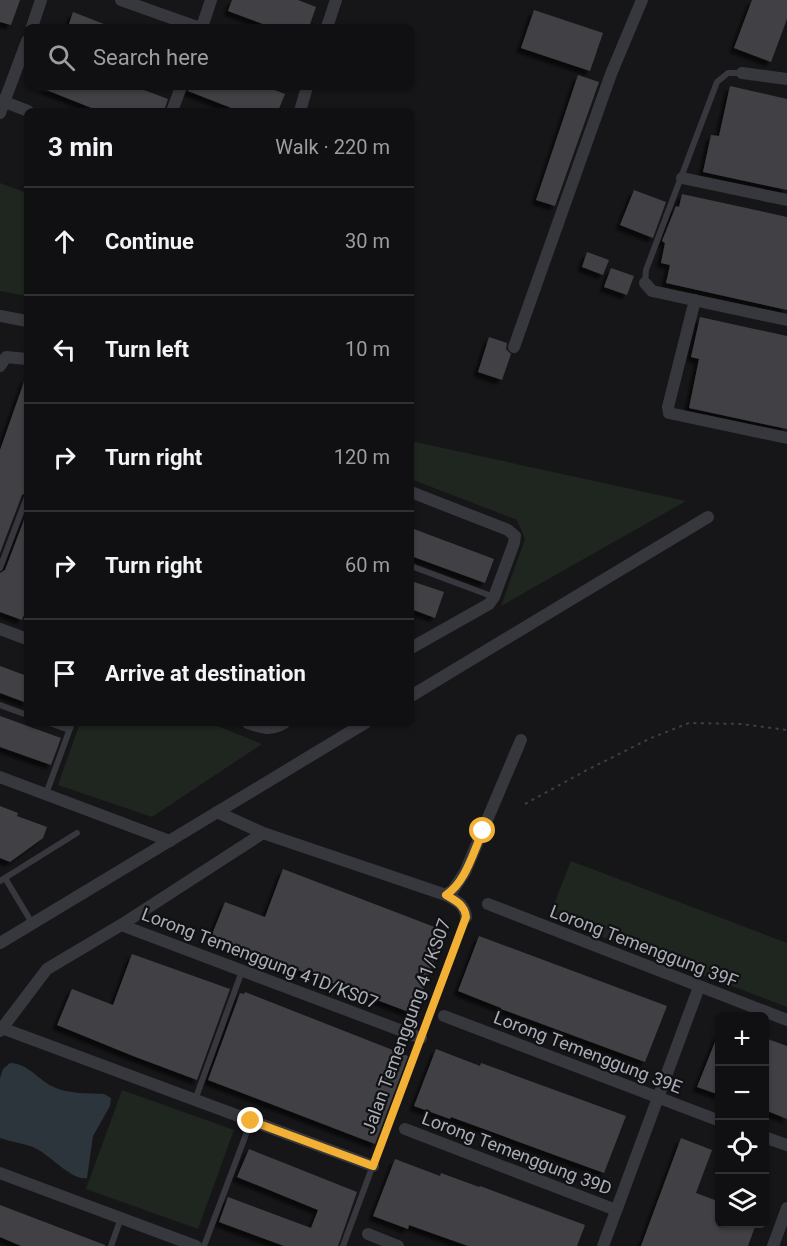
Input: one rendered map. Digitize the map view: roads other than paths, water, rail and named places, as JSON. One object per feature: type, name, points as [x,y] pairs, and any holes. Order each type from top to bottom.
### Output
[{"type":"street","points":[[33,24],[41,0]]},
{"type":"street","points":[[122,0],[189,24]]},
{"type":"street","points":[[203,24],[211,0]]},
{"type":"street","points":[[328,24],[336,0]]},
{"type":"street","points":[[514,347],[610,74],[642,0]]},
{"type":"street","points":[[24,48],[1,105],[24,110]]},
{"type":"street","points":[[742,73],[786,76]]},
{"type":"street","points":[[173,108],[180,90]]},
{"type":"street","points":[[301,108],[306,90]]},
{"type":"street","points":[[682,178],[787,200]]},
{"type":"street","points":[[645,283],[652,291],[787,320]]},
{"type":"street","points":[[695,300],[668,406],[670,414],[787,438]]},
{"type":"street","points":[[0,316],[24,320]]},
{"type":"street","points":[[2,359],[24,359]]},
{"type":"street","points":[[414,493],[507,530],[515,536],[494,597],[489,604],[414,643]]},
{"type":"street","points":[[414,694],[708,517]]},
{"type":"street","points":[[0,629],[24,638]]},
{"type":"street","points":[[259,726],[270,729],[277,726]]},
{"type":"street","points":[[0,943],[360,726]]},
{"type":"street","points":[[217,812],[263,833],[446,895],[453,890],[465,872],[520,740]]},
{"type":"street","points":[[0,777],[170,841]]},
{"type":"street","points":[[263,833],[121,925],[48,969],[1,1029],[373,1166]]},
{"type":"street","name":"Jalan Temenggung 41/KS07","points":[[446,895],[458,902],[465,910],[466,917]]},
{"type":"street","name":"Lorong Temenggung 39F","points":[[488,904],[787,1020]]},
{"type":"street","name":"Lorong Temenggung 41D/KS07","points":[[121,925],[421,1038]]},
{"type":"street","points":[[603,1246],[699,987]]},
{"type":"street","name":"Lorong Temenggung 39E","points":[[444,1016],[717,1120]]},
{"type":"street","name":"Lorong Temenggung 39D","points":[[405,1129],[616,1210]]},
{"type":"street","points":[[769,1138],[787,1145]]},
{"type":"street","points":[[0,1173],[196,1246]]},
{"type":"street","points":[[773,1246],[787,1208]]},
{"type":"street","points":[[368,1234],[398,1246]]},
{"type":"lane","points":[[645,283],[646,270],[717,82],[728,73],[742,73]]},
{"type":"lane","points":[[0,568],[24,504]]},
{"type":"lane","points":[[414,567],[494,597]]},
{"type":"lane","points":[[0,705],[24,714]]},
{"type":"lane","points":[[46,794],[70,727]]},
{"type":"lane","points":[[32,923],[3,880],[77,833]]},
{"type":"lane","name":"Jalan Temenggung 41/KS07","points":[[343,1246],[466,917]]},
{"type":"lane","points":[[195,1100],[243,971]]},
{"type":"lane","points":[[204,1246],[251,1121]]},
{"type":"lane","points":[[111,1246],[121,1218]]}]
